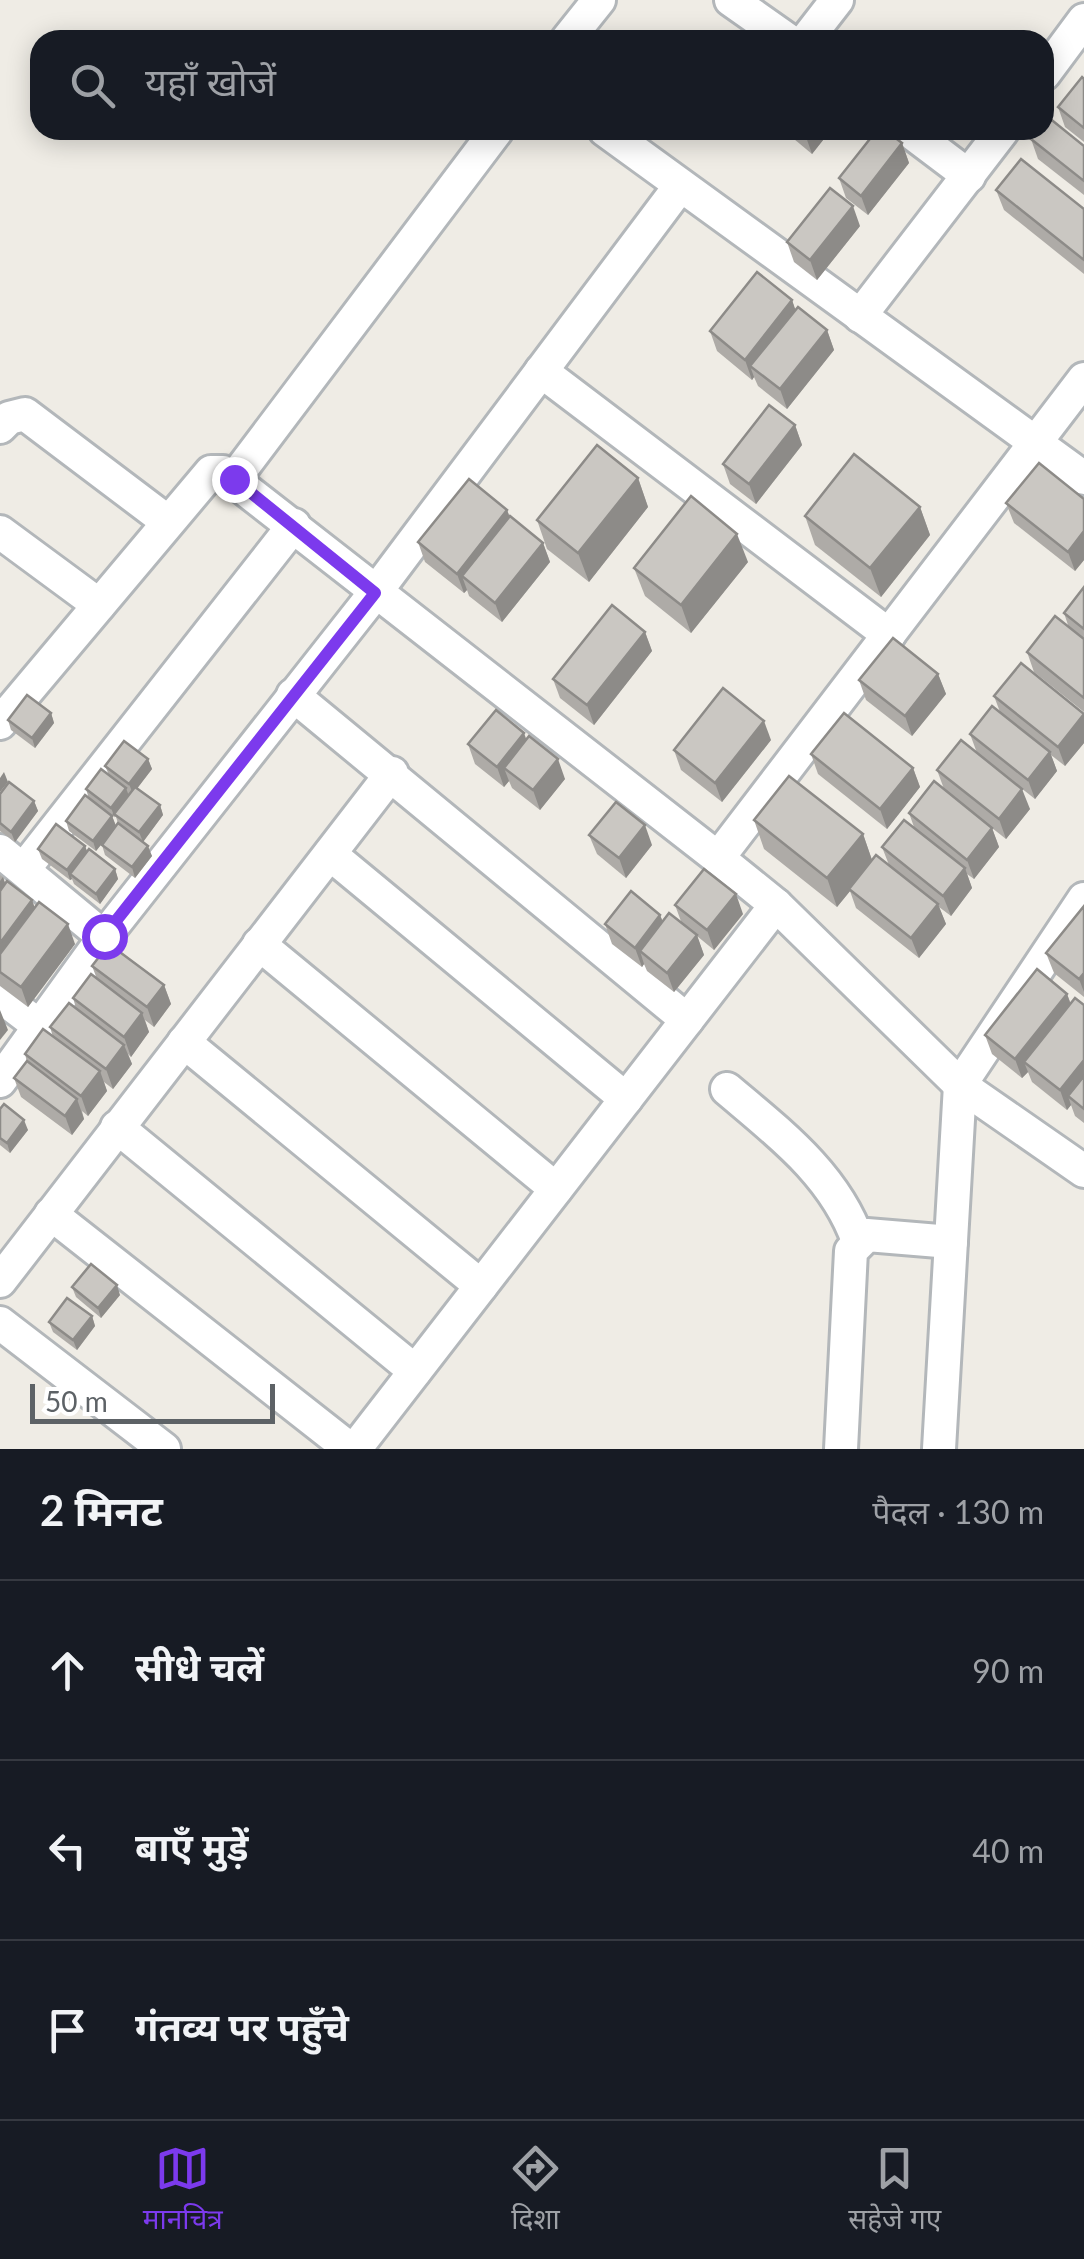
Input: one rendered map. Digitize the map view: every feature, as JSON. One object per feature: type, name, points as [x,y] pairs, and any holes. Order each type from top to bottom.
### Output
[{"type":"street","points":[[574,30],[599,0]]},
{"type":"street","points":[[731,0],[774,30]]},
{"type":"street","points":[[814,30],[837,0]]},
{"type":"street","points":[[1054,60],[1084,20]]},
{"type":"street","points":[[234,479],[489,140]]},
{"type":"street","points":[[618,140],[1084,478]]},
{"type":"street","points":[[921,140],[968,176]]},
{"type":"street","points":[[860,316],[995,140]]},
{"type":"street","points":[[0,1081],[104,936],[375,593],[680,186]]},
{"type":"street","points":[[541,371],[889,635]]},
{"type":"street","points":[[718,858],[1084,379]]},
{"type":"street","points":[[0,427],[9,418],[25,414],[168,522]]},
{"type":"street","points":[[0,723],[12,685],[99,605],[211,472],[223,472],[718,858],[776,906],[960,1085],[1084,1171]]},
{"type":"street","points":[[104,936],[12,860],[294,526]]},
{"type":"street","points":[[0,532],[99,605]]},
{"type":"street","points":[[293,696],[392,773],[687,1020]]},
{"type":"street","points":[[0,1281],[392,773]]},
{"type":"street","points":[[330,854],[626,1099]]},
{"type":"street","points":[[939,1449],[960,1085],[1084,899]]},
{"type":"street","points":[[51,1214],[352,1449],[776,906]]},
{"type":"street","points":[[259,944],[556,1189]]},
{"type":"street","points":[[0,996],[38,1025]]},
{"type":"street","points":[[184,1042],[481,1286]]},
{"type":"street","points":[[727,1089],[824,1178],[847,1210],[858,1241]]},
{"type":"street","points":[[117,1127],[415,1371]]},
{"type":"street","points":[[841,1449],[851,1252],[867,1235],[951,1242]]},
{"type":"street","points":[[0,1323],[164,1449]]},
{"type":"building","points":[[1084,79],[1084,128],[1058,107]]},
{"type":"building","points":[[1054,122],[1084,146],[1084,181],[1032,140],[1054,140]]},
{"type":"building","points":[[869,140],[902,143],[861,196],[839,178]]},
{"type":"building","points":[[1021,159],[1084,209],[1084,260],[996,190]]},
{"type":"building","points":[[830,188],[853,206],[810,260],[787,242]]},
{"type":"building","points":[[757,272],[792,300],[745,360],[710,331]]},
{"type":"building","points":[[798,307],[827,330],[780,389],[750,366]]},
{"type":"building","points":[[769,405],[795,425],[749,484],[723,464]]},
{"type":"building","points":[[597,445],[638,478],[578,553],[537,520]]},
{"type":"building","points":[[854,454],[920,507],[870,568],[805,516]]},
{"type":"building","points":[[1039,463],[1084,499],[1084,531],[1068,552],[1006,503]]},
{"type":"building","points":[[469,479],[507,510],[457,574],[418,542]]},
{"type":"building","points":[[691,496],[737,534],[681,605],[634,568]]},
{"type":"building","points":[[510,516],[543,543],[495,603],[462,576]]},
{"type":"building","points":[[1084,587],[1084,629],[1064,613]]},
{"type":"building","points":[[612,605],[645,632],[587,705],[553,679]]},
{"type":"building","points":[[1055,616],[1084,639],[1084,698],[1027,652]]},
{"type":"building","points":[[893,638],[938,674],[905,716],[859,680]]},
{"type":"building","points":[[1021,663],[1084,714],[1058,747],[994,696]]},
{"type":"building","points":[[723,688],[764,721],[715,783],[674,750]]},
{"type":"building","points":[[27,695],[51,713],[32,738],[8,720]]},
{"type":"building","points":[[992,706],[1050,752],[1028,780],[970,734]]},
{"type":"building","points":[[496,710],[524,733],[497,767],[468,744]]},
{"type":"building","points":[[844,713],[913,768],[880,809],[811,754]]},
{"type":"building","points":[[529,736],[558,759],[533,790],[504,768]]},
{"type":"building","points":[[961,740],[1022,789],[999,819],[937,770]]},
{"type":"building","points":[[124,741],[148,759],[129,784],[105,766]]},
{"type":"building","points":[[101,769],[126,788],[111,808],[86,789]]},
{"type":"building","points":[[789,776],[863,834],[827,878],[754,820]]},
{"type":"building","points":[[934,781],[992,828],[967,860],[909,813]]},
{"type":"building","points":[[9,782],[34,801],[11,832],[0,823],[0,794]]},
{"type":"building","points":[[135,787],[160,805],[139,832],[114,814]]},
{"type":"building","points":[[85,795],[112,816],[93,841],[66,821]]},
{"type":"building","points":[[616,802],[645,825],[619,858],[589,835]]},
{"type":"building","points":[[904,820],[965,868],[943,896],[882,847]]},
{"type":"building","points":[[118,823],[148,846],[132,867],[102,845]]},
{"type":"building","points":[[56,824],[85,846],[67,870],[38,849]]},
{"type":"building","points":[[89,849],[115,869],[96,894],[70,874]]},
{"type":"building","points":[[876,855],[938,904],[911,938],[849,889]]},
{"type":"building","points":[[704,869],[736,894],[707,930],[675,905]]},
{"type":"building","points":[[7,881],[32,900],[0,943],[0,891]]},
{"type":"building","points":[[631,891],[660,915],[635,948],[605,924]]},
{"type":"building","points":[[39,902],[68,924],[21,987],[0,972],[0,954]]},
{"type":"building","points":[[1084,906],[1084,973],[1079,979],[1046,953]]},
{"type":"building","points":[[669,913],[697,935],[667,973],[640,951]]},
{"type":"building","points":[[109,944],[164,985],[147,1007],[92,966]]},
{"type":"building","points":[[1037,969],[1067,994],[1015,1059],[985,1035]]},
{"type":"building","points":[[91,974],[142,1013],[124,1037],[73,998]]},
{"type":"building","points":[[1075,998],[1084,1005],[1084,1060],[1060,1090],[1024,1062]]},
{"type":"building","points":[[69,1003],[124,1045],[106,1069],[50,1027]]},
{"type":"building","points":[[43,1029],[100,1071],[81,1096],[25,1054]]},
{"type":"building","points":[[27,1061],[77,1099],[65,1116],[14,1078]]},
{"type":"building","points":[[1084,1076],[1084,1109],[1068,1096]]},
{"type":"building","points":[[4,1104],[24,1120],[7,1143],[0,1138],[0,1109]]},
{"type":"building","points":[[91,1264],[117,1285],[98,1308],[72,1287]]},
{"type":"building","points":[[67,1298],[92,1316],[73,1340],[49,1322]]},
{"type":"route","points":[[104,936],[375,593],[234,479]]}]
